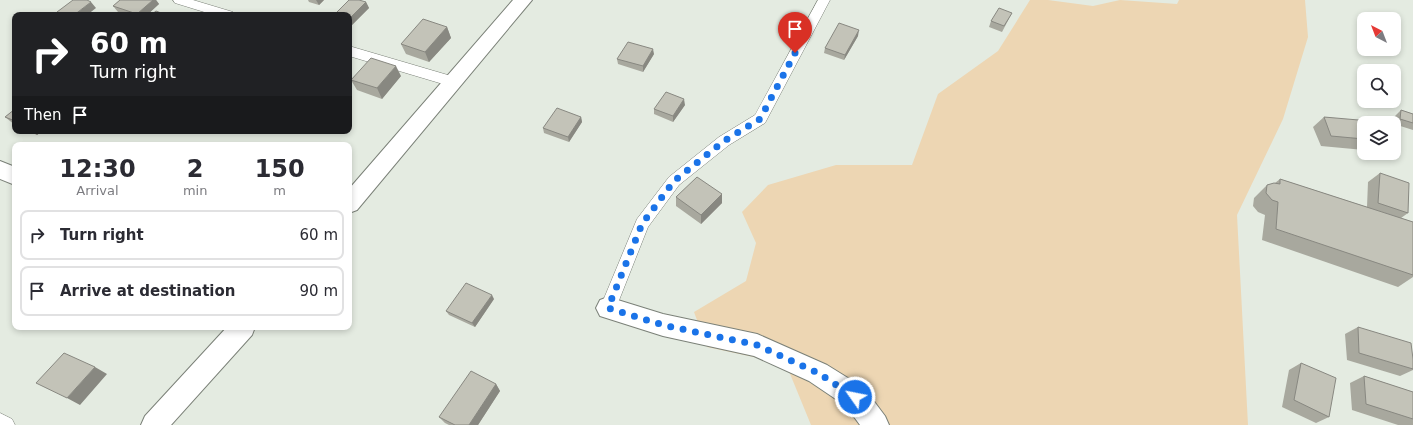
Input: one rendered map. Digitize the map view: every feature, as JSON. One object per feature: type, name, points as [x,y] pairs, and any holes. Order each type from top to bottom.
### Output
[{"type":"street","points":[[352,200],[523,0]]},
{"type":"street","points":[[0,170],[12,175]]},
{"type":"street","points":[[608,308],[663,325],[757,345],[818,373],[855,397],[876,425]]},
{"type":"street","points":[[154,425],[240,330]]},
{"type":"lane","points":[[179,0],[219,12]]},
{"type":"lane","points":[[608,308],[642,224],[674,181],[724,141],[760,119],[824,0]]},
{"type":"lane","points":[[352,52],[453,82]]},
{"type":"lane","points":[[0,422],[6,425]]},
{"type":"shaded area","points":[[1030,0],[1048,0],[1093,6],[1120,0],[1177,4],[1179,0],[1305,0],[1308,37],[1283,119],[1237,215],[1248,425],[811,425],[786,364],[707,347],[694,312],[746,281],[756,243],[742,212],[768,185],[836,165],[912,165],[938,94],[998,51]]},
{"type":"building","points":[[73,0],[87,0],[91,2],[78,12],[57,12]]},
{"type":"building","points":[[120,0],[153,0],[139,12],[131,12],[113,6]]},
{"type":"building","points":[[349,0],[366,2],[352,16],[352,12],[337,12]]},
{"type":"building","points":[[999,8],[1012,13],[1004,26],[991,21]]},
{"type":"building","points":[[423,19],[447,27],[425,52],[401,44]]},
{"type":"building","points":[[839,23],[859,30],[845,55],[825,48]]},
{"type":"building","points":[[628,42],[653,49],[643,66],[617,59]]},
{"type":"building","points":[[371,58],[396,66],[377,88],[352,80]]},
{"type":"building","points":[[666,92],[684,99],[673,116],[654,109]]},
{"type":"building","points":[[557,108],[581,117],[568,137],[543,128]]},
{"type":"building","points":[[1401,110],[1413,114],[1413,123],[1401,119]]},
{"type":"building","points":[[12,111],[12,120],[5,117]]},
{"type":"building","points":[[1324,117],[1357,120],[1357,138],[1331,136]]},
{"type":"building","points":[[1380,173],[1409,183],[1408,213],[1378,203]]},
{"type":"building","points":[[697,177],[722,194],[701,215],[676,197]]},
{"type":"building","points":[[1280,179],[1413,222],[1413,275],[1276,229],[1278,202],[1272,200],[1266,193],[1267,185],[1274,183],[1280,184]]},
{"type":"building","points":[[466,283],[492,295],[472,323],[446,311]]},
{"type":"building","points":[[1358,327],[1411,343],[1413,369],[1359,353]]},
{"type":"building","points":[[64,353],[95,367],[67,398],[36,383]]},
{"type":"building","points":[[1301,363],[1336,378],[1329,417],[1294,400]]},
{"type":"building","points":[[471,371],[496,384],[469,425],[455,425],[439,417]]},
{"type":"building","points":[[1364,376],[1413,392],[1413,419],[1366,404]]},
{"type":"route","points":[[795,53],[760,119],[724,141],[674,181],[642,224],[608,308],[663,325],[757,345],[818,373],[855,397]]}]
